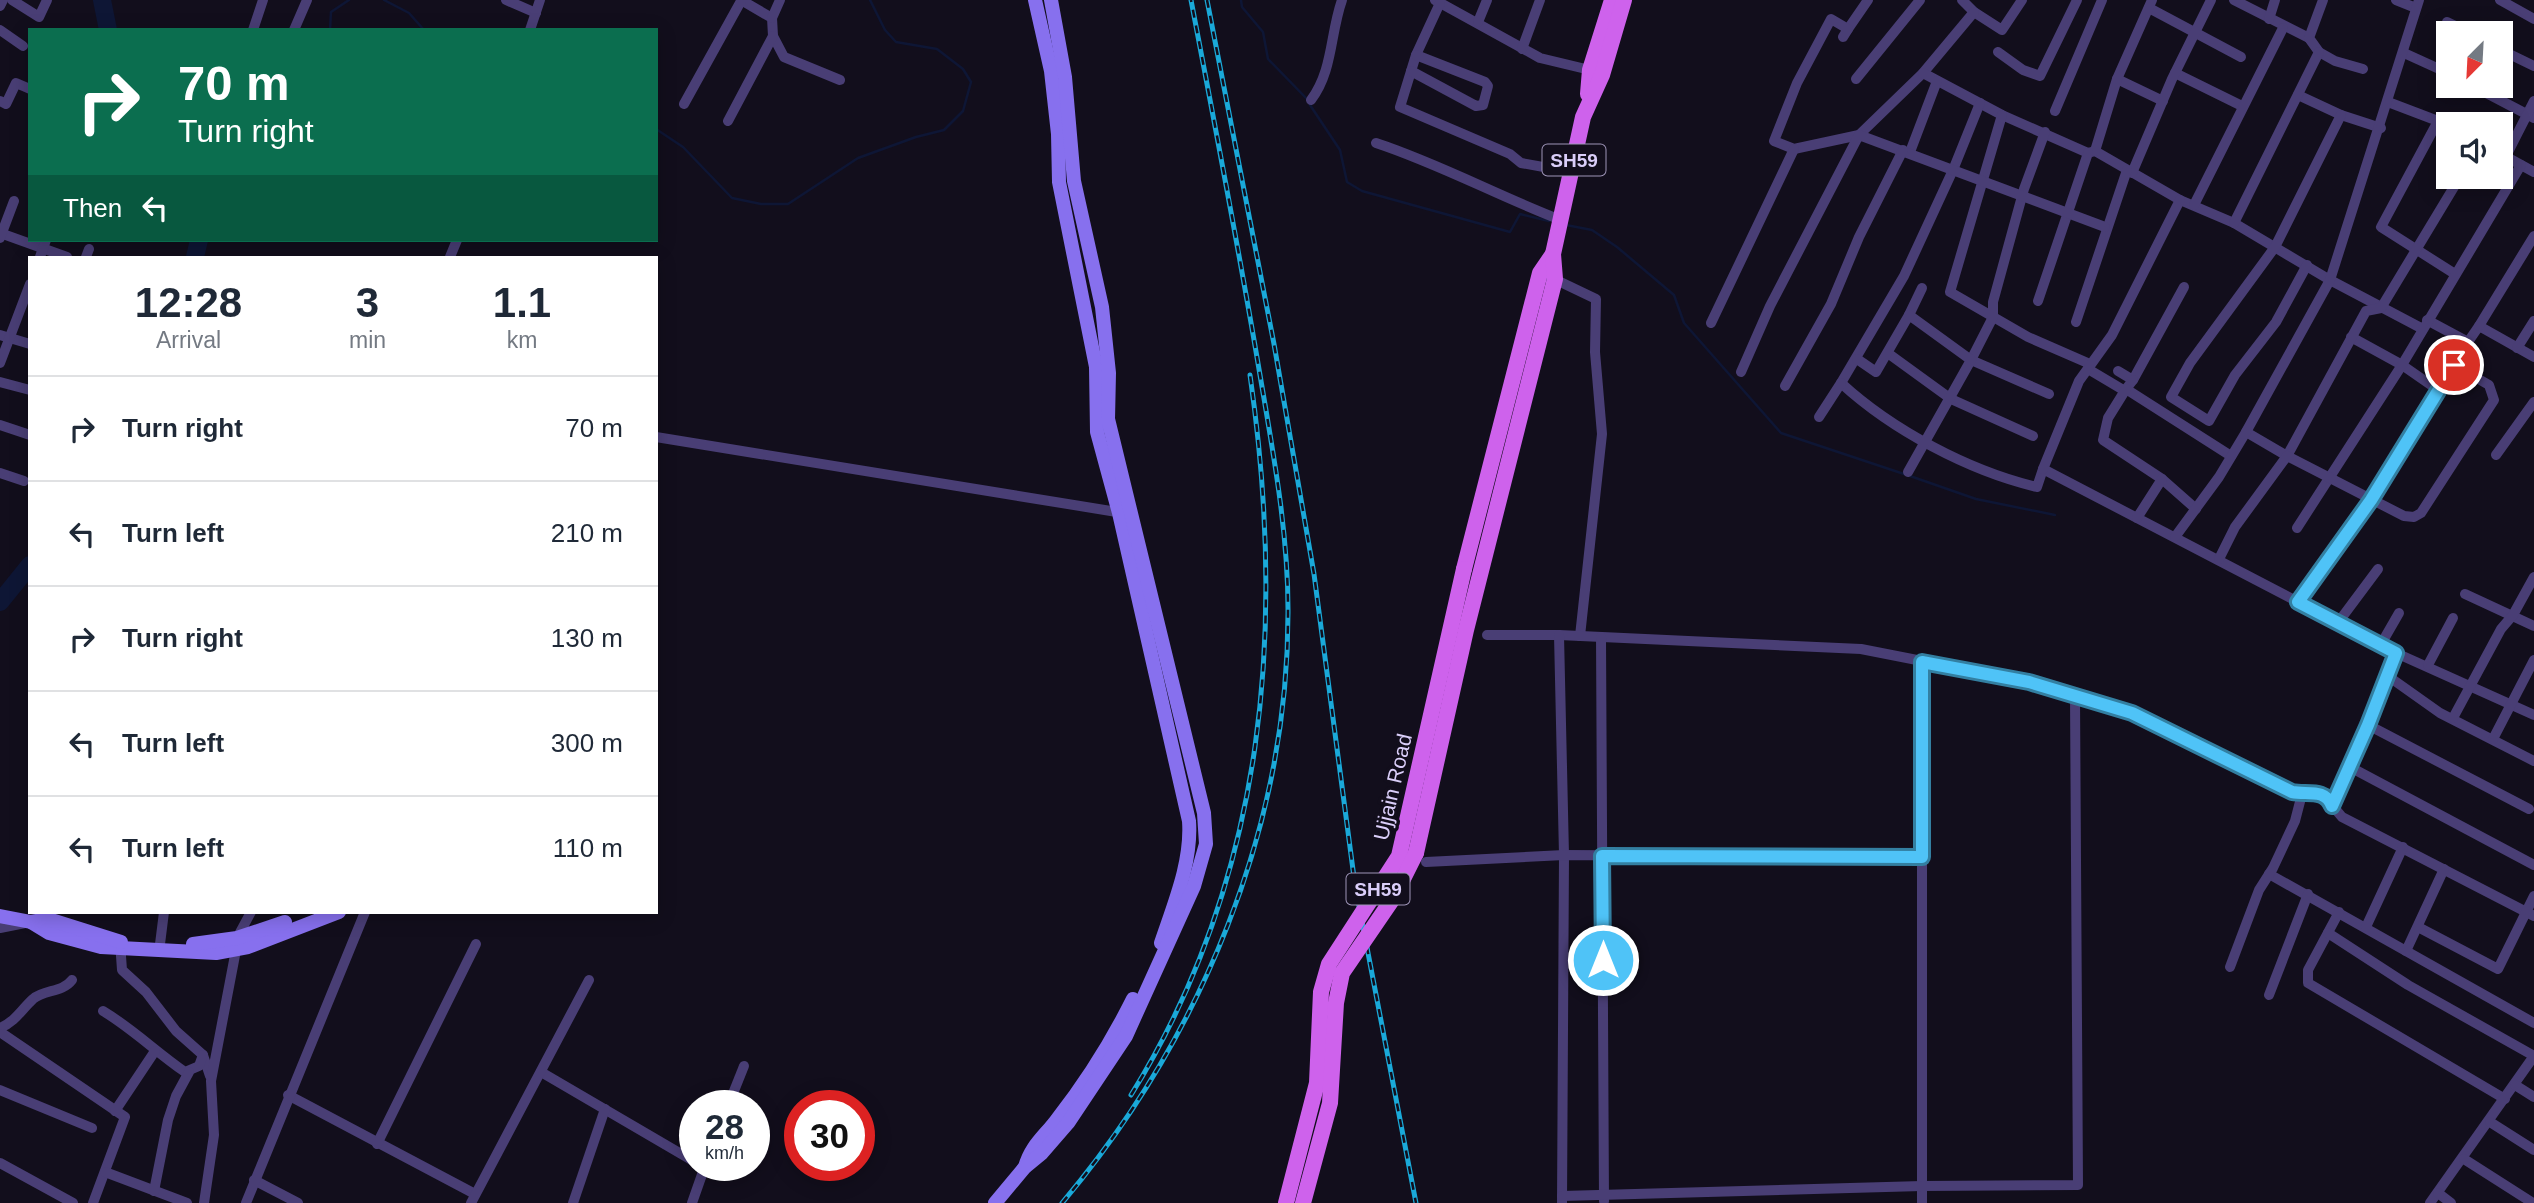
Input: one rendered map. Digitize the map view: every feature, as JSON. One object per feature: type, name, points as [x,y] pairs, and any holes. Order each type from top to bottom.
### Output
[{"type":"main road","name":"SH59","points":[[1303,1203],[1331,1102],[1338,987],[1352,955],[1394,897],[1416,853],[1588,100],[1590,70],[1612,0]]},
{"type":"main road","name":"SH59","points":[[1588,100],[1602,75],[1624,0]]},
{"type":"main road","name":"Ujjain Road","points":[[1286,1203],[1317,1083],[1321,992],[1329,964],[1399,856],[1464,569],[1543,295]]},
{"type":"street","points":[[0,6],[3,0]]},
{"type":"street","points":[[12,0],[39,17],[47,0]]},
{"type":"street","points":[[254,28],[263,0]]},
{"type":"street","points":[[295,28],[307,0]]},
{"type":"street","points":[[506,0],[536,13]]},
{"type":"street","points":[[531,28],[540,0]]},
{"type":"street","points":[[780,0],[772,18],[773,36],[784,57],[840,80]]},
{"type":"street","points":[[1035,0],[1051,71],[1058,134],[1059,182],[1096,368],[1097,432],[1126,514]]},
{"type":"street","points":[[995,1203],[1025,1167],[1030,1150],[1057,1120],[1119,1027],[1161,943],[1190,840],[1185,796],[1108,419],[1109,373],[1102,307],[1074,181],[1067,90],[1051,0]]},
{"type":"street","points":[[1311,100],[1326,76],[1334,22],[1342,0]]},
{"type":"street","points":[[1478,22],[1487,0]]},
{"type":"street","points":[[1522,49],[1540,0]]},
{"type":"street","points":[[1868,0],[1845,33],[1831,19],[1797,83],[1774,141],[1794,149],[1859,135],[2105,227]]},
{"type":"street","points":[[1856,79],[1920,0]]},
{"type":"street","points":[[1741,372],[1770,306],[1859,135],[1923,73],[1968,4],[2003,30],[2022,0]]},
{"type":"street","points":[[1997,52],[2023,69],[2040,76],[2077,0]]},
{"type":"street","points":[[2055,111],[2102,0]]},
{"type":"street","points":[[2076,322],[2105,227],[2211,0]]},
{"type":"street","points":[[2234,0],[2284,28],[2309,38],[2319,52],[2335,61],[2363,69]]},
{"type":"street","points":[[2269,19],[2276,0]]},
{"type":"street","points":[[2309,38],[2323,0]]},
{"type":"street","points":[[2175,537],[2246,432],[2330,280],[2381,128],[2417,4],[2396,0]]},
{"type":"street","points":[[2500,0],[2534,19]]},
{"type":"street","points":[[684,104],[741,1],[772,18]]},
{"type":"street","points":[[1571,172],[1521,163],[1510,154],[1400,107],[1416,55],[1437,2],[1478,22],[1522,49],[1558,64],[1590,70]]},
{"type":"street","points":[[2038,301],[2067,213],[2117,79],[2150,4],[2194,33],[2241,57]]},
{"type":"street","points":[[2194,205],[2284,28]]},
{"type":"street","points":[[0,30],[23,46]]},
{"type":"street","points":[[728,121],[773,36]]},
{"type":"street","points":[[2234,222],[2319,52]]},
{"type":"street","points":[[2404,53],[2436,68]]},
{"type":"street","points":[[1411,71],[1476,106],[1483,105],[1486,82],[1416,55]]},
{"type":"street","points":[[2513,56],[2534,66]]},
{"type":"street","points":[[1923,73],[2001,115],[2091,152],[2180,200],[2234,222],[2381,308],[2468,342]]},
{"type":"street","points":[[2175,73],[2242,106]]},
{"type":"street","points":[[2117,79],[2163,101]]},
{"type":"street","points":[[1785,386],[1831,304],[1859,237],[1906,151],[1937,81]]},
{"type":"street","points":[[0,102],[6,104],[16,83],[28,88]]},
{"type":"street","points":[[2298,95],[2341,115],[2381,128]]},
{"type":"street","points":[[2496,98],[2531,116]]},
{"type":"street","points":[[2513,141],[2531,116],[2534,101]]},
{"type":"street","points":[[2388,102],[2436,121]]},
{"type":"street","points":[[1819,417],[1857,359],[1904,276],[1953,170],[1980,103]]},
{"type":"street","points":[[2001,115],[1949,289],[1954,296],[2028,337],[2128,387],[2231,456]]},
{"type":"street","points":[[2307,265],[2276,322],[2235,375],[2209,421],[2171,397],[2190,363],[2275,247],[2341,115]]},
{"type":"street","points":[[1908,472],[1951,399],[1993,317],[1993,302],[2022,198],[2045,132]]},
{"type":"street","points":[[2436,135],[2382,221],[2382,230],[2455,274]]},
{"type":"street","points":[[1376,143],[1464,175],[1523,205],[1561,220]]},
{"type":"street","points":[[1711,323],[1794,149]]},
{"type":"street","points":[[2513,161],[2534,172]]},
{"type":"street","points":[[2297,528],[2402,365],[2521,165]]},
{"type":"street","points":[[2219,559],[2235,527],[2287,456],[2366,312],[2381,308],[2452,189]]},
{"type":"street","points":[[1841,383],[1925,442],[2035,492],[2068,404],[2089,367],[2112,335],[2180,200]]},
{"type":"street","points":[[14,201],[1,235],[64,256]]},
{"type":"street","points":[[2298,602],[2371,500],[2534,236]]},
{"type":"street","points":[[1547,276],[1596,299],[1595,352],[1602,434],[1580,636]]},
{"type":"street","points":[[2184,287],[2108,418],[2103,440],[2162,479],[2196,509]]},
{"type":"street","points":[[0,363],[5,337],[28,288]]},
{"type":"street","points":[[1857,359],[1876,372],[1889,354],[1922,288]]},
{"type":"street","points":[[1909,315],[1971,360],[2049,394]]},
{"type":"street","points":[[2517,348],[2534,321]]},
{"type":"street","points":[[2479,326],[2534,357]]},
{"type":"street","points":[[5,337],[28,343]]},
{"type":"street","points":[[2351,337],[2402,365],[2438,390]]},
{"type":"street","points":[[1889,354],[1951,399],[2033,436]]},
{"type":"street","points":[[2246,432],[2371,500],[2408,517],[2421,513],[2492,404],[2494,393],[2489,385],[2454,365]]},
{"type":"street","points":[[2118,371],[2128,387]]},
{"type":"street","points":[[0,382],[28,389]]},
{"type":"street","points":[[2496,455],[2534,402]]},
{"type":"street","points":[[0,425],[28,434]]},
{"type":"street","points":[[658,437],[1126,514]]},
{"type":"street","points":[[2043,469],[2219,559],[2248,579],[2298,602],[2380,646],[2428,665],[2448,678],[2470,685],[2534,715]]},
{"type":"street","points":[[0,473],[24,481]]},
{"type":"street","points":[[2137,518],[2162,479]]},
{"type":"street","points":[[2337,624],[2378,569]]},
{"type":"street","points":[[2453,718],[2501,629],[2513,615],[2534,578]]},
{"type":"street","points":[[2465,594],[2534,626]]},
{"type":"street","points":[[2380,646],[2399,613]]},
{"type":"street","points":[[2428,665],[2453,618]]},
{"type":"street","points":[[1488,635],[1559,635],[1861,649],[2029,682],[2132,713],[2302,794],[2317,793],[2328,799],[2342,817],[2530,915]]},
{"type":"street","points":[[1559,635],[1564,855],[1562,1200],[1922,1185],[2078,1185],[2075,696]]},
{"type":"street","points":[[1601,637],[1604,1199]]},
{"type":"street","points":[[2332,806],[2396,653]]},
{"type":"street","points":[[2493,739],[2534,660]]},
{"type":"street","points":[[1922,662],[1922,1203]]},
{"type":"street","points":[[2385,674],[2440,713],[2534,761]]},
{"type":"street","points":[[2368,725],[2531,811],[2534,798]]},
{"type":"street","points":[[2350,766],[2534,865]]},
{"type":"street","points":[[2230,967],[2259,890],[2291,830],[2302,794]]},
{"type":"street","points":[[2366,928],[2403,847]]},
{"type":"street","points":[[1426,862],[1564,855],[1922,857]]},
{"type":"street","points":[[2406,951],[2444,869]]},
{"type":"street","points":[[2269,874],[2534,1023]]},
{"type":"street","points":[[2269,995],[2308,894]]},
{"type":"street","points":[[2418,926],[2498,969],[2530,915],[2534,896]]},
{"type":"street","points":[[2339,912],[2308,970],[2307,978],[2310,984],[2505,1099]]},
{"type":"street","points":[[160,944],[164,914]]},
{"type":"street","points":[[204,1203],[214,1135],[211,1080],[236,944],[250,914]]},
{"type":"street","points":[[120,946],[236,944],[309,914]]},
{"type":"street","points":[[3,920],[31,922],[48,919],[120,946],[236,944],[333,914]]},
{"type":"street","points":[[246,1203],[364,914]]},
{"type":"street","points":[[2328,933],[2408,985],[2534,1056],[2464,1159],[2430,1203]]},
{"type":"street","points":[[377,1144],[476,944]]},
{"type":"street","points":[[120,946],[122,970],[146,992],[176,1031],[203,1055],[211,1080]]},
{"type":"street","points":[[72,980],[67,986],[34,999],[1,1031],[125,1117],[93,1203]]},
{"type":"street","points":[[288,1095],[473,1198],[589,980]]},
{"type":"street","points":[[103,1011],[135,1030],[155,1051],[185,1073],[189,1072]]},
{"type":"street","points":[[115,1111],[155,1051]]},
{"type":"street","points":[[154,1191],[168,1119],[176,1096],[189,1072],[198,1066],[203,1055]]},
{"type":"street","points":[[734,1090],[744,1066]]},
{"type":"street","points":[[541,1072],[679,1152]]},
{"type":"street","points":[[2515,1085],[2534,1097]]},
{"type":"street","points":[[0,1090],[92,1128]]},
{"type":"street","points":[[573,1203],[605,1109]]},
{"type":"street","points":[[2490,1122],[2534,1150]]},
{"type":"street","points":[[2464,1159],[2533,1203]]},
{"type":"street","points":[[0,1163],[72,1203]]},
{"type":"street","points":[[105,1172],[187,1203]]},
{"type":"street","points":[[254,1180],[298,1203]]},
{"type":"street","points":[[692,1203],[697,1181]]},
{"type":"street","points":[[2438,1193],[2451,1203]]},
{"type":"waterway","points":[[102,0],[108,28]]},
{"type":"waterway","points":[[330,28],[331,12],[349,0]]},
{"type":"waterway","points":[[384,0],[409,13],[422,28]]},
{"type":"waterway","points":[[658,130],[683,147],[732,198],[761,204],[788,204],[858,158],[944,130],[963,111],[971,82],[963,69],[937,49],[896,42],[885,30],[870,0]]},
{"type":"waterway","points":[[1241,0],[1242,7],[1263,32],[1268,59],[1307,99]]},
{"type":"waterway","points":[[1310,105],[1340,150],[1347,182],[1362,191],[1510,232],[1520,214],[1549,221]]},
{"type":"waterway","points":[[1566,225],[1592,230],[1617,247],[1674,295],[1684,323],[1781,433],[1904,474]]},
{"type":"waterway","points":[[195,256],[199,242]]},
{"type":"waterway","points":[[1910,476],[1976,499],[2055,515]]},
{"type":"waterway","points":[[0,602],[28,567]]},
{"type":"railway","points":[[1062,1203],[1112,1139],[1156,1071],[1195,1000],[1228,926],[1254,849],[1273,771],[1284,690],[1288,609],[1279,492],[1244,281],[1191,0]]},
{"type":"railway","points":[[1207,0],[1274,344],[1314,574],[1355,885],[1416,1203]]},
{"type":"railway","points":[[1131,1095],[1177,1011],[1212,925],[1238,837],[1255,747],[1264,655],[1266,562],[1261,469],[1250,375]]},
{"type":"route","points":[[1603,960],[1602,856],[1922,857],[1922,662],[2029,682],[2132,713],[2292,792],[2317,793],[2328,799],[2332,806],[2396,653],[2298,602],[2371,500],[2454,365]]}]
